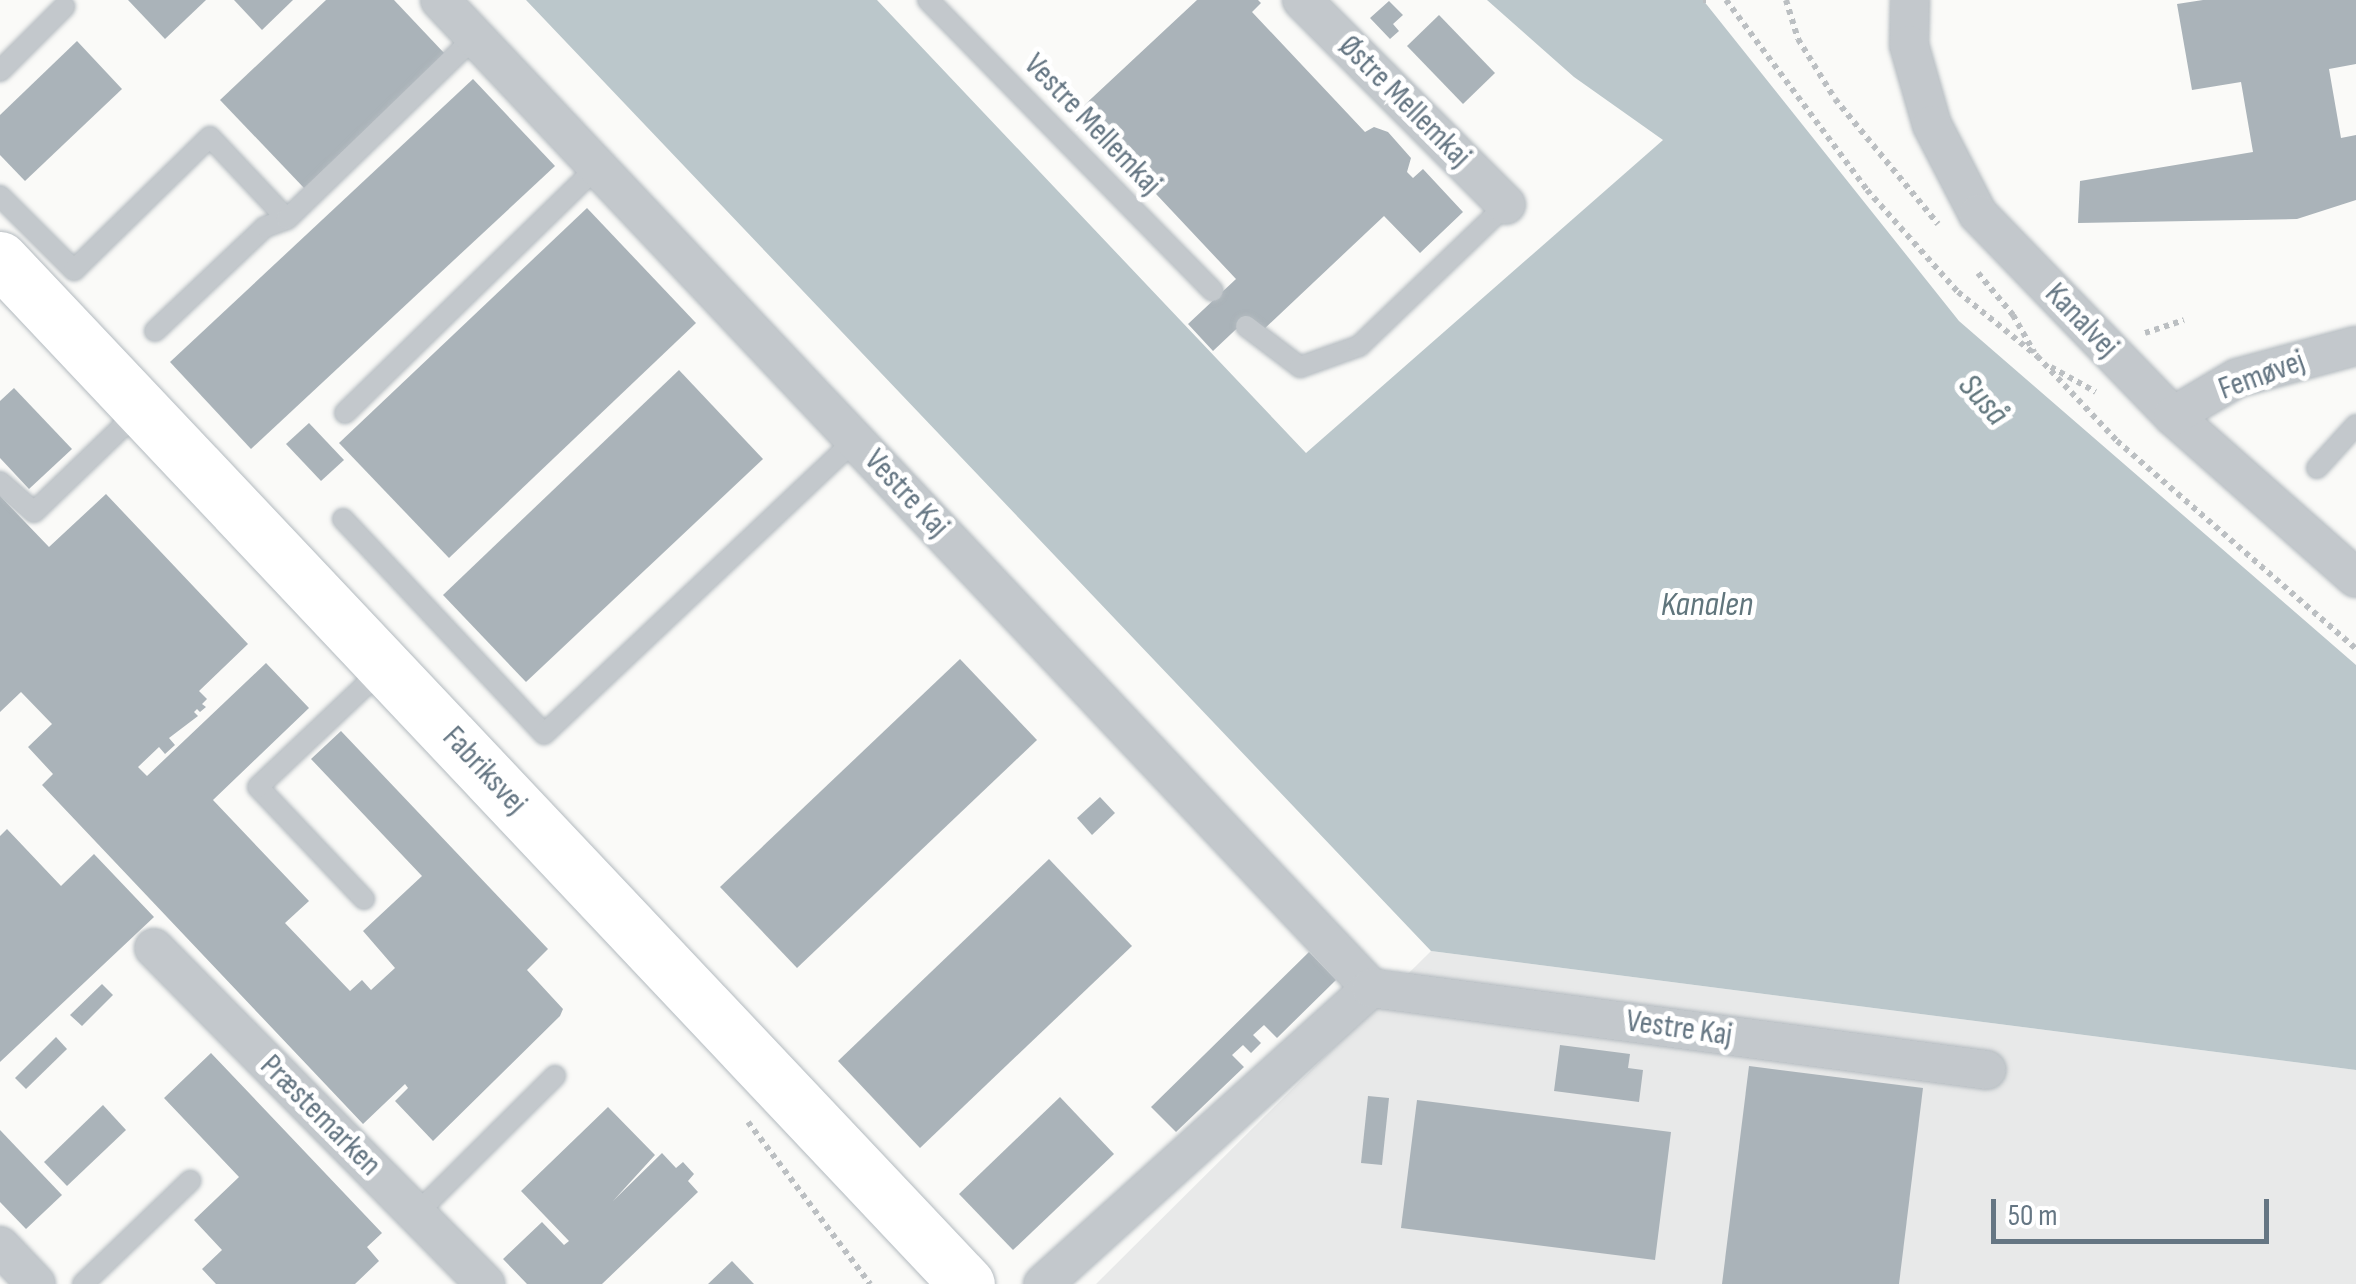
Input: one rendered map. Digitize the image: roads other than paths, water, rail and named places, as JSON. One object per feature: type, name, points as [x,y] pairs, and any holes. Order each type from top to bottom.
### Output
[{"type":"street","name":"Vestre Kaj","points":[[440,0],[1372,988],[1986,1070]]},
{"type":"street","name":"Østre Mellemkaj","points":[[1302,0],[1506,205]]},
{"type":"street","name":"Kanalvej","points":[[1910,0],[1908,45],[1932,125],[1978,214],[2173,416],[2356,578]]},
{"type":"street","name":"Fabriksvej","points":[[0,260],[967,1284]]},
{"type":"street","name":"Femøvej","points":[[2173,416],[2237,378],[2356,346]]},
{"type":"street","name":"Præstemarken","points":[[154,948],[485,1284]]},
{"type":"street","points":[[1043,1284],[1372,988]]},
{"type":"street","points":[[0,1246],[36,1284]]},
{"type":"lane","name":"Vestre Mellemkaj","points":[[928,0],[1214,292]]},
{"type":"lane","points":[[0,72],[64,7]]},
{"type":"lane","points":[[155,331],[265,228],[287,219],[475,38]]},
{"type":"lane","points":[[0,196],[74,270],[210,138],[287,219]]},
{"type":"lane","points":[[345,413],[597,166]]},
{"type":"lane","points":[[1246,326],[1300,367],[1360,346],[1506,205]]},
{"type":"lane","points":[[0,482],[34,512],[141,408]]},
{"type":"lane","points":[[2317,468],[2356,425]]},
{"type":"lane","points":[[343,519],[544,734],[855,440]]},
{"type":"lane","points":[[364,899],[258,787],[385,667]]},
{"type":"lane","points":[[416,1214],[555,1076]]},
{"type":"lane","points":[[83,1284],[190,1180]]},
{"type":"water","name":"Kanalen","points":[[526,0],[877,0],[1306,453],[1663,140],[1574,77],[1487,0],[1703,0],[1959,321],[2356,665],[2356,1070],[1431,951]]},
{"type":"water label","name":"Suså","points":[[1983,400]]}]
